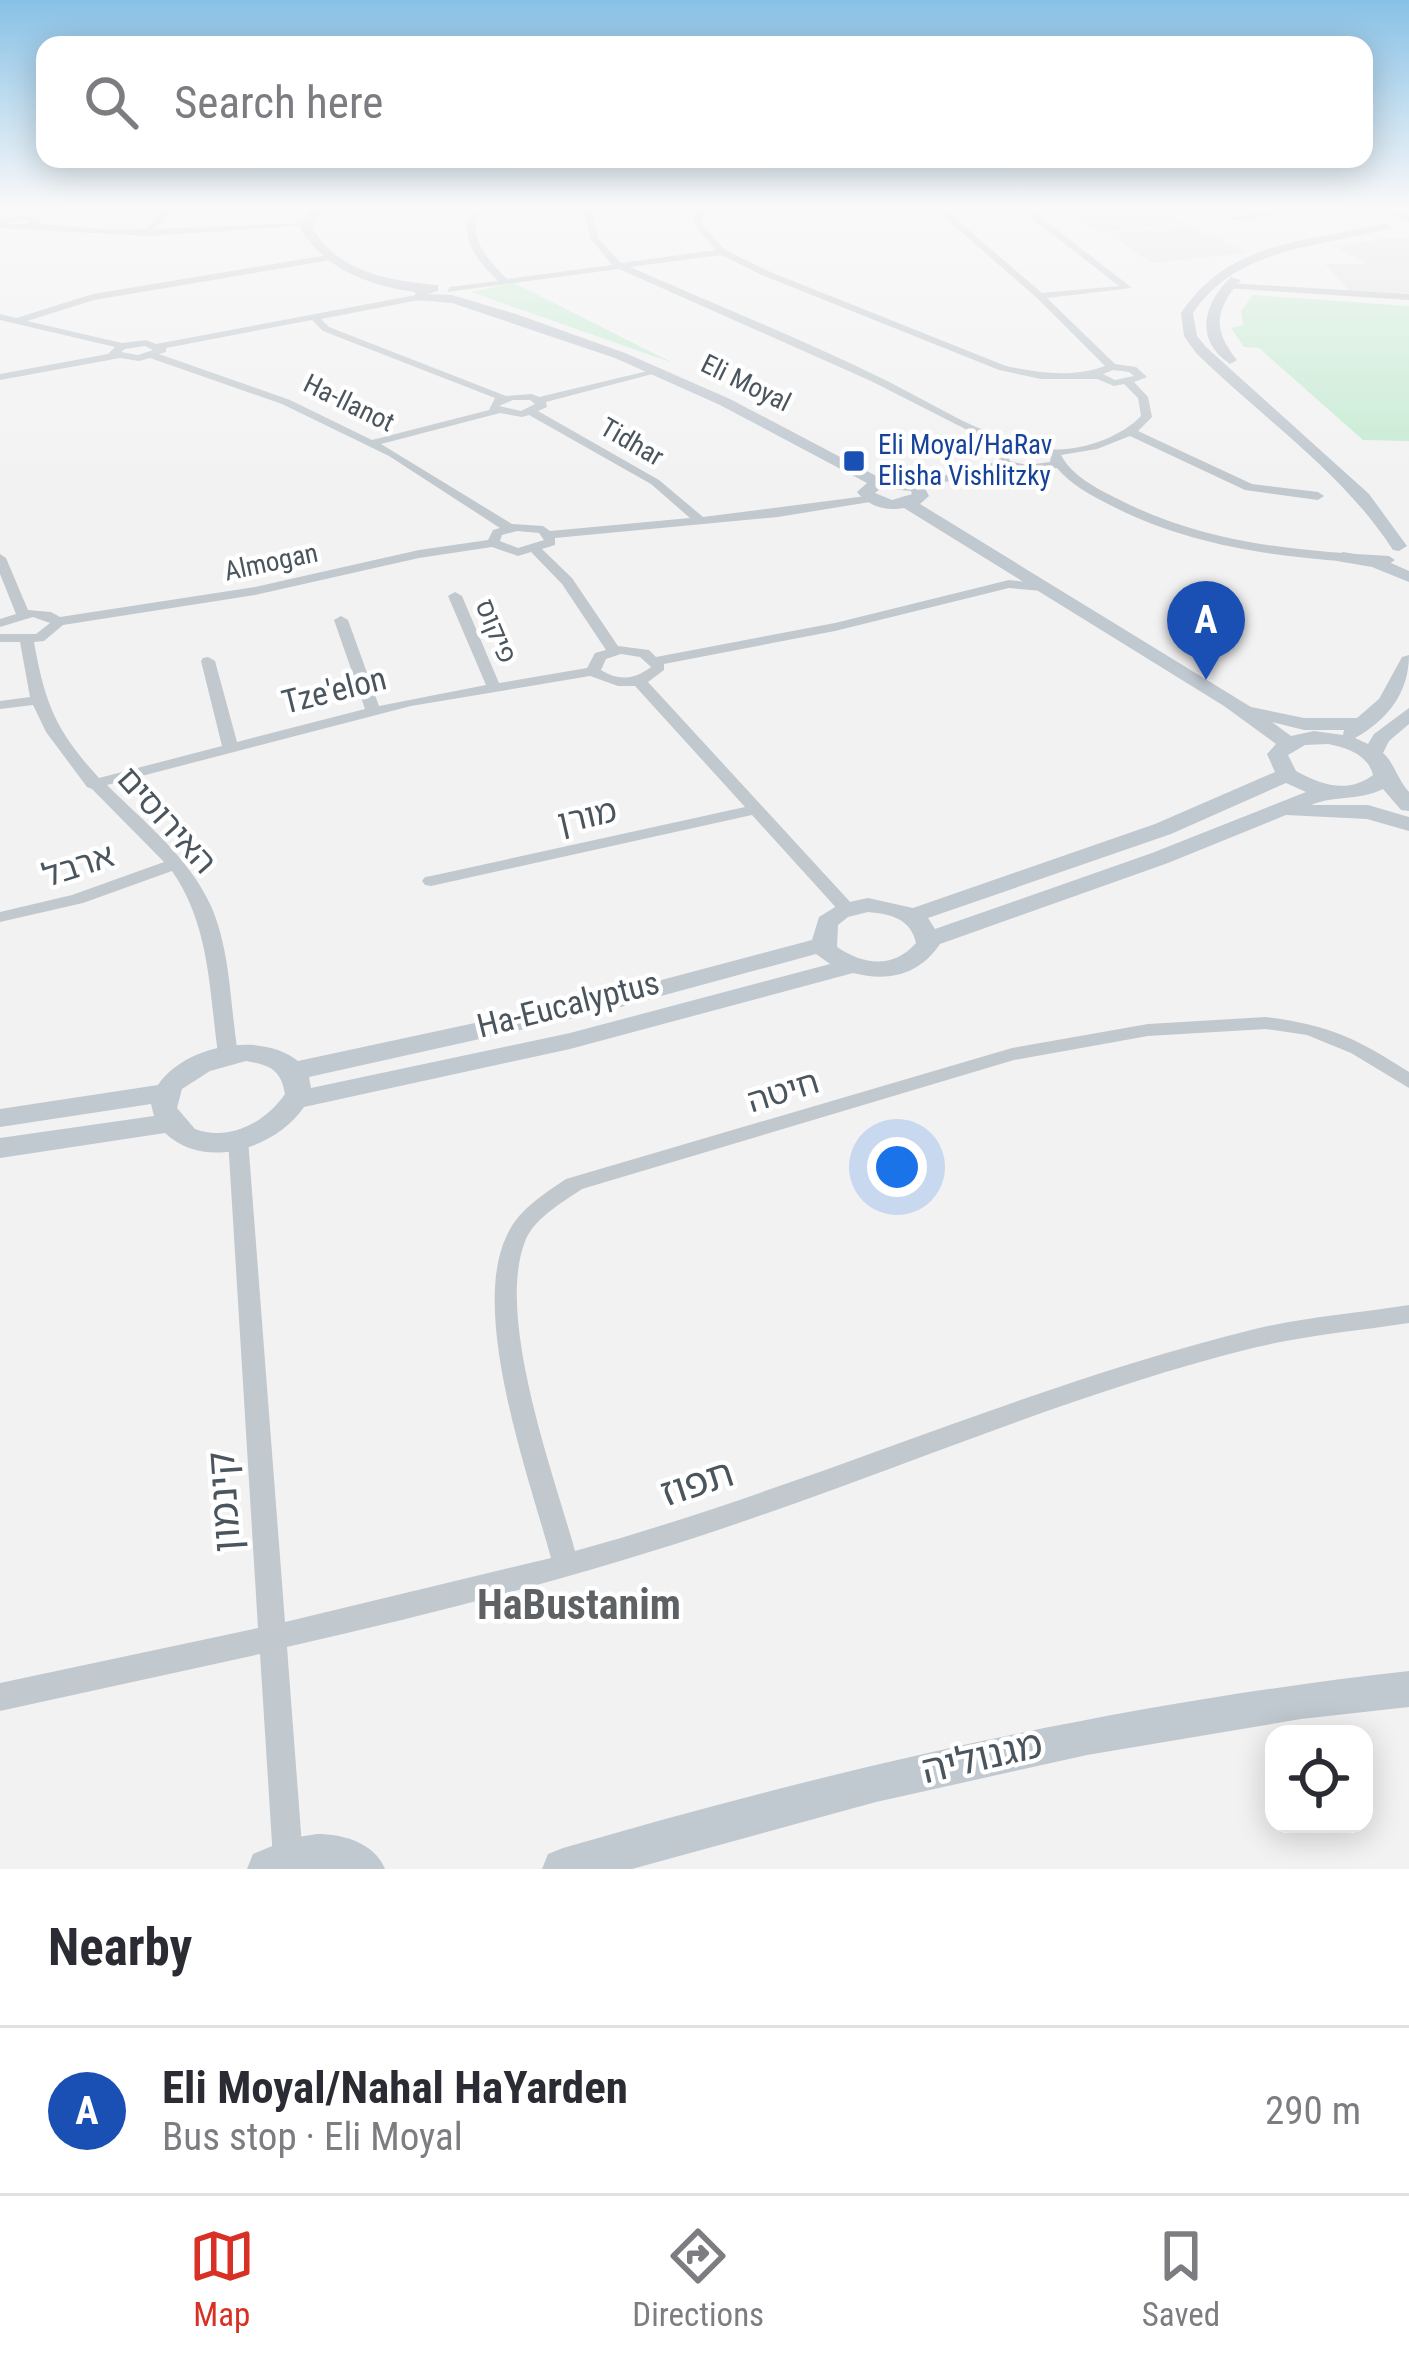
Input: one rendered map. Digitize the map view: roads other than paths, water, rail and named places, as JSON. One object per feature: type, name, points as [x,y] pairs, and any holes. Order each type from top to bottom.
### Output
[{"type":"main road","name":"Eli Moyal","points":[[455,296],[656,370],[766,421],[874,491]]},
{"type":"main road","points":[[1199,296],[1187,313],[1191,336],[1201,350],[1353,491],[1398,547],[1409,575]]},
{"type":"main road","points":[[1221,296],[1209,315],[1217,346],[1393,508]]},
{"type":"main road","points":[[874,491],[913,495],[1012,578],[1042,587],[1231,702],[1288,743]]},
{"type":"main road","points":[[1342,557],[1398,547]]},
{"type":"main road","points":[[1342,557],[1409,575]]},
{"type":"main road","points":[[1340,741],[1387,702],[1409,661]]},
{"type":"main road","points":[[1231,702],[1304,724],[1366,724]]},
{"type":"main road","points":[[1231,702],[1267,748],[1271,767],[1258,788]]},
{"type":"main road","points":[[1372,754],[1381,738],[1409,714]]},
{"type":"main road","points":[[1409,806],[1372,754],[1340,741],[1311,738],[1288,743],[1277,761],[1288,775],[1335,792],[1377,800],[1409,820]]},
{"type":"main road","points":[[912,916],[1163,829],[1288,775]]},
{"type":"main road","points":[[927,940],[1335,792],[1369,789],[1384,777]]},
{"type":"main road","points":[[1268,815],[1335,808],[1409,820]]},
{"type":"main road","points":[[888,907],[912,916],[924,927],[927,940],[926,950],[910,963],[879,970],[853,965],[838,959],[824,944],[824,923],[846,908],[888,907]]},
{"type":"main road","name":"Ha-Eucalyptus","points":[[294,1071],[606,1003],[824,944]]},
{"type":"main road","name":"Ha-Eucalyptus","points":[[296,1100],[570,1042],[853,965]]},
{"type":"main road","points":[[228,1054],[267,1054],[294,1071],[296,1100],[280,1121],[238,1139],[187,1137],[165,1112],[169,1092],[191,1068],[228,1054]]},
{"type":"main road","points":[[0,1118],[169,1092]]},
{"type":"main road","points":[[0,1148],[170,1123]]},
{"type":"main road","name":"מגנוליה","points":[[563,1869],[719,1822],[1052,1741],[1270,1703],[1409,1689]]},
{"type":"main road","points":[[278,1864],[312,1853],[335,1855],[364,1869]]},
{"type":"street","points":[[16,321],[99,296]]},
{"type":"street","points":[[0,377],[119,351],[156,351],[410,296]]},
{"type":"street","points":[[688,296],[875,379],[987,436],[1037,449],[1085,485],[1148,521],[1189,536],[1250,549],[1342,557]]},
{"type":"street","points":[[829,296],[1003,368],[1129,383],[1147,407],[1147,417],[1131,432],[1055,458],[1049,468],[1027,470]]},
{"type":"street","points":[[1040,296],[1112,367]]},
{"type":"street","points":[[313,316],[326,329],[500,405]]},
{"type":"street","points":[[0,317],[119,351]]},
{"type":"street","name":"Ha-Ilanot","points":[[156,351],[286,402],[372,443],[509,529]]},
{"type":"street","points":[[1096,376],[1099,369],[1112,367],[1142,375],[1129,383]]},
{"type":"street","points":[[372,443],[500,405],[536,406],[656,370]]},
{"type":"street","name":"Tidhar","points":[[536,406],[655,482],[701,520]]},
{"type":"street","points":[[1131,432],[1249,488],[1318,496]]},
{"type":"street","points":[[987,436],[1004,459],[1085,485]]},
{"type":"street","points":[[913,495],[1004,459],[1010,450],[1037,449]]},
{"type":"street","points":[[493,543],[494,536],[509,529],[531,527],[550,535],[701,520],[874,491]]},
{"type":"street","points":[[550,535],[550,542],[536,550],[567,581],[615,652]]},
{"type":"street","name":"Almogan","points":[[57,622],[214,598],[419,554],[493,543],[509,551],[536,550]]},
{"type":"street","points":[[0,558],[23,614]]},
{"type":"street","points":[[657,661],[656,673],[639,681],[606,680],[593,671],[594,661],[615,652],[644,653],[657,661],[835,627],[1012,578]]},
{"type":"street","name":"פיקוס","points":[[455,596],[493,686]]},
{"type":"street","points":[[0,622],[23,614],[43,614],[57,622],[48,634],[27,640],[0,638]]},
{"type":"street","points":[[341,620],[374,711]]},
{"type":"street","name":"האירוסים","points":[[27,640],[38,700],[65,751],[196,893],[212,940],[228,1054]]},
{"type":"street","points":[[208,661],[230,746]]},
{"type":"street","name":"Tze'elon","points":[[94,784],[374,711],[593,671]]},
{"type":"street","points":[[639,681],[846,908]]},
{"type":"street","points":[[0,705],[38,700]]},
{"type":"street","name":"מורן","points":[[431,881],[756,809]]},
{"type":"street","name":"ארבל","points":[[0,917],[76,899],[174,864]]},
{"type":"street","name":"חיטה","points":[[566,1564],[506,1327],[503,1278],[516,1237],[537,1210],[574,1184],[1012,1054],[1126,1033],[1266,1023],[1311,1029],[1358,1048],[1409,1081]]},
{"type":"street","name":"קינמון","points":[[238,1139],[272,1638],[278,1864]]},
{"type":"street","name":"תפוז","points":[[0,1697],[272,1638],[566,1564],[688,1529],[1176,1361],[1261,1337],[1409,1314]]},
{"type":"place","name":"Eli Moyal/HaRav Elisha Vishlitzky","points":[[854,461]]},
{"type":"place","name":"Eli Moyal/Nahal HaYarden","points":[[1206,680]]},
{"type":"district","name":"HaBustanim","points":[[579,1604]]}]
